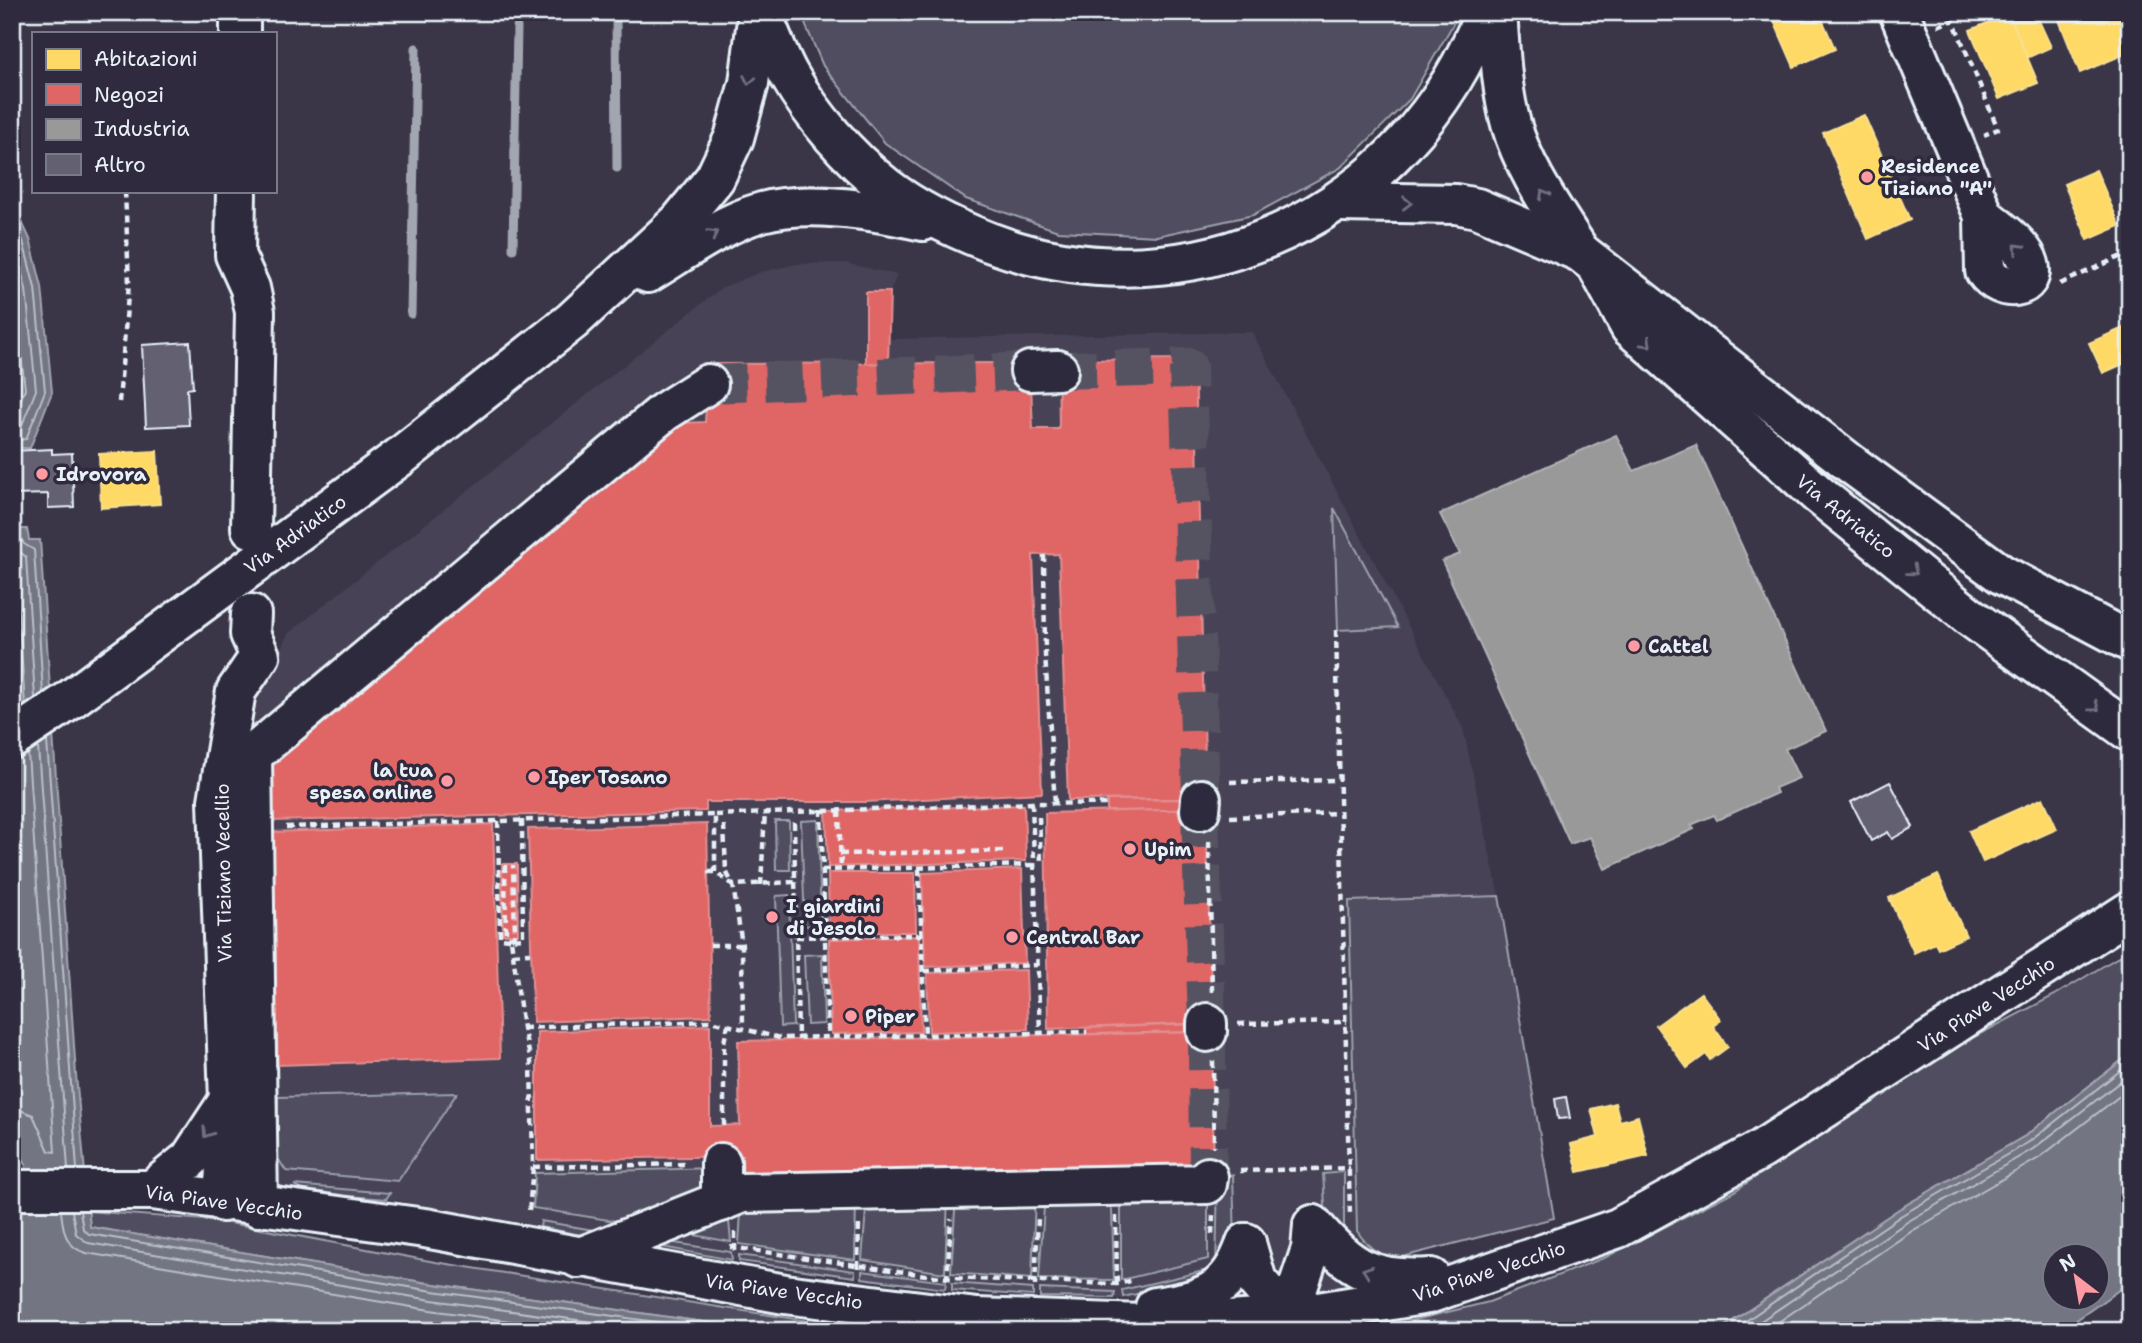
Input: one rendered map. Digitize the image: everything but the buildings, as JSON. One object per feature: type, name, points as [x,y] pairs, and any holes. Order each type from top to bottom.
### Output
[{"type":"street","points":[[240,12],[240,32]]},
{"type":"street","points":[[760,12],[789,75],[832,136],[886,187],[949,227],[1026,256],[1107,268],[1201,259],[1267,241],[1339,202],[1392,159],[1437,107],[1471,48],[1485,12]]},
{"type":"street","name":"Via Adriatico","points":[[12,739],[67,702],[401,456],[572,321],[679,222],[715,178],[734,138],[749,83],[760,12]]},
{"type":"street","name":"Via Adriatico","points":[[1497,12],[1502,75],[1512,127],[1528,163],[1630,327],[1819,495],[1969,615],[2130,732]]},
{"type":"street","points":[[1899,12],[1984,216]]},
{"type":"street","points":[[236,192],[235,255],[250,288],[255,313],[238,527]]},
{"type":"street","name":"Via Adriatico","points":[[1339,202],[1456,204],[1477,208],[1588,259],[1840,456],[2001,574],[2130,642]]},
{"type":"street","name":"Via Adriatico","points":[[572,321],[728,225],[765,211],[860,208],[949,227]]},
{"type":"street","points":[[241,1204],[253,828],[252,755],[664,412],[708,384]]},
{"type":"street","name":"Via Tiziano Vecellio","points":[[241,1204],[229,1100],[218,801],[236,691],[260,656],[250,634],[251,614]]},
{"type":"street","name":"Via Piave Vecchio","points":[[15,1191],[152,1190],[425,1228],[737,1286],[977,1318],[1170,1325],[1288,1317],[1428,1294],[1618,1228],[1762,1149],[2130,911]]},
{"type":"street","points":[[152,1190],[190,1159],[229,1100]]},
{"type":"street","points":[[578,1258],[726,1187],[860,1192],[1116,1187],[1207,1184],[1222,1174]]},
{"type":"street","points":[[1288,1317],[1311,1249],[1313,1225],[1334,1250],[1361,1270],[1402,1280],[1482,1275]]},
{"type":"street","points":[[1061,1323],[1196,1301],[1220,1286],[1235,1271],[1245,1244],[1257,1281],[1288,1317]]},
{"type":"path","points":[[120,402],[129,283],[125,192]]},
{"type":"path","points":[[1044,555],[1045,655],[1055,804]]},
{"type":"path","points":[[1336,630],[1337,780],[1347,1022],[1350,1218]]},
{"type":"path","points":[[1337,780],[1210,802],[1338,813]]},
{"type":"path","points":[[253,828],[1032,803],[1108,804]]},
{"type":"path","points":[[1032,803],[1038,863]]},
{"type":"path","points":[[821,809],[828,1037]]},
{"type":"path","points":[[839,810],[841,870]]},
{"type":"path","points":[[761,885],[765,811]]},
{"type":"path","points":[[715,815],[715,872]]},
{"type":"path","points":[[1040,817],[1037,965],[1040,1033]]},
{"type":"path","points":[[498,820],[500,938],[511,939],[523,938],[522,820]]},
{"type":"path","points":[[794,822],[799,1038]]},
{"type":"path","points":[[724,825],[726,871],[733,885],[742,945],[743,1029]]},
{"type":"path","points":[[840,854],[1007,851]]},
{"type":"path","points":[[822,870],[919,869],[1038,863]]},
{"type":"path","points":[[505,865],[506,934],[511,939],[523,1028],[531,1060],[533,1167],[528,1212]]},
{"type":"path","points":[[511,939],[515,934],[513,865]]},
{"type":"path","points":[[919,869],[925,1035]]},
{"type":"path","points":[[708,872],[715,872],[733,885],[796,882]]},
{"type":"path","points":[[796,937],[921,935]]},
{"type":"path","points":[[710,944],[742,945]]},
{"type":"path","points":[[513,954],[530,953]]},
{"type":"path","points":[[924,971],[1037,965]]},
{"type":"path","points":[[523,1028],[710,1021],[780,1038],[1087,1032]]},
{"type":"path","points":[[1215,1026],[1347,1022]]},
{"type":"path","points":[[724,1126],[723,1041],[728,1025]]},
{"type":"path","points":[[533,1167],[726,1187],[735,1248],[737,1286]]},
{"type":"path","points":[[1222,1174],[1350,1168]]},
{"type":"path","points":[[1116,1187],[1117,1284]]},
{"type":"path","points":[[1035,1283],[1039,1189]]},
{"type":"path","points":[[947,1278],[953,1191]]},
{"type":"path","points":[[858,1266],[860,1192]]},
{"type":"path","points":[[517,1210],[541,1214]]},
{"type":"path","points":[[724,1246],[947,1278],[1117,1284],[1144,1279]]},
{"type":"shaded area","points":[[800,12],[1460,12],[1410,99],[1340,168],[1253,215],[1157,236],[1058,231],[966,199],[885,143],[823,66]]},
{"type":"shaded area","points":[[845,263],[897,275],[890,292],[890,339],[1252,332],[1463,728],[1499,896],[1349,902],[1357,1230],[1370,1248],[1391,1257],[1367,1283],[1307,1293],[1217,1301],[1040,1297],[952,1290],[739,1261],[387,1199],[307,1193],[240,1175],[233,807],[256,699],[288,634],[721,288],[761,272],[797,264]]},
{"type":"shaded area","points":[[1334,508],[1398,627],[1338,630]]},
{"type":"shaded area","points":[[818,820],[821,925],[805,926],[801,821]]},
{"type":"shaded area","points":[[775,821],[789,821],[790,870],[776,870]]},
{"type":"shaded area","points":[[789,895],[793,1026],[780,1027],[776,896]]},
{"type":"shaded area","points":[[1499,896],[1554,1218],[1402,1257],[1381,1254],[1366,1243],[1357,1231],[1349,901]]},
{"type":"shaded area","points":[[2130,950],[2130,1054],[2025,1136],[1899,1209],[1718,1331],[1369,1331],[1489,1302],[1606,1257],[1733,1192],[1949,1050],[2055,995]]},
{"type":"shaded area","points":[[822,954],[824,1024],[807,1025],[804,955]]},
{"type":"shaded area","points":[[457,1093],[398,1181],[286,1171],[277,1157],[278,1097]]},
{"type":"shaded area","points":[[714,1168],[714,1195],[621,1222],[533,1208],[535,1173]]},
{"type":"shaded area","points":[[1344,1172],[1345,1234],[1326,1220],[1323,1174]]},
{"type":"shaded area","points":[[1218,1175],[1233,1175],[1235,1240],[1216,1274]]},
{"type":"shaded area","points":[[294,1185],[390,1193],[386,1199],[307,1193]]},
{"type":"shaded area","points":[[1208,1188],[1208,1259],[1121,1280],[1121,1193]]},
{"type":"shaded area","points":[[1103,1191],[1112,1210],[1114,1280],[1039,1279],[1045,1193]]},
{"type":"shaded area","points":[[1035,1194],[1032,1279],[951,1273],[956,1195]]},
{"type":"shaded area","points":[[742,1196],[856,1196],[855,1260],[739,1244]]},
{"type":"shaded area","points":[[948,1196],[945,1273],[862,1260],[867,1197]]},
{"type":"shaded area","points":[[87,1211],[219,1221],[435,1262],[870,1331],[768,1331],[434,1284],[90,1227]]},
{"type":"shaded area","points":[[728,1211],[731,1242],[678,1232]]},
{"type":"shaded area","points":[[541,1221],[593,1230],[581,1235],[540,1227]]},
{"type":"shaded area","points":[[656,1240],[731,1252],[732,1260],[646,1244]]},
{"type":"shaded area","points":[[739,1255],[855,1271],[855,1277],[739,1261]]},
{"type":"shaded area","points":[[1208,1270],[1209,1278],[1123,1297],[1122,1290]]},
{"type":"shaded area","points":[[862,1271],[946,1282],[945,1289],[862,1278]]},
{"type":"shaded area","points":[[952,1283],[1033,1289],[1033,1296],[952,1290]]},
{"type":"shaded area","points":[[1040,1289],[1115,1292],[1114,1298],[1040,1297]]},
{"type":"water","points":[[12,201],[30,239],[42,287],[52,392],[30,448],[12,448]]},
{"type":"water","points":[[12,529],[27,529],[29,540],[40,540],[76,1075],[90,1227],[434,1284],[768,1331],[12,1331],[12,1224],[20,1210],[26,1165],[16,1143],[12,1075]]},
{"type":"water","points":[[2130,1054],[2130,1282],[2110,1296],[2110,1242],[2040,1242],[2040,1312],[2088,1312],[2061,1331],[1718,1331],[1899,1209],[2025,1136]]},
{"type":"waterway","points":[[616,12],[617,168]]},
{"type":"waterway","points":[[513,249],[517,27]]},
{"type":"waterway","points":[[411,314],[416,48]]},
{"type":"tunnel","points":[[1058,370],[1188,367],[1201,799]]},
{"type":"tunnel","points":[[708,384],[1030,371]]},
{"type":"tunnel","points":[[1200,810],[1207,1023]]},
{"type":"tunnel","points":[[1207,1032],[1208,1177]]},
{"type":"place","name":"Residence Tiziano \"A\"","points":[[1867,177]]},
{"type":"place","name":"Idrovora","points":[[42,474]]},
{"type":"place","name":"Cattel","points":[[1634,646]]},
{"type":"place","name":"Iper Tosano","points":[[534,777]]},
{"type":"place","name":"la tua spesa online","points":[[447,781]]},
{"type":"place","name":"Upim","points":[[1130,849]]},
{"type":"place","name":"I giardini di Jesolo","points":[[772,917]]},
{"type":"place","name":"Central Bar","points":[[1012,937]]},
{"type":"place","name":"Piper","points":[[851,1016]]}]
